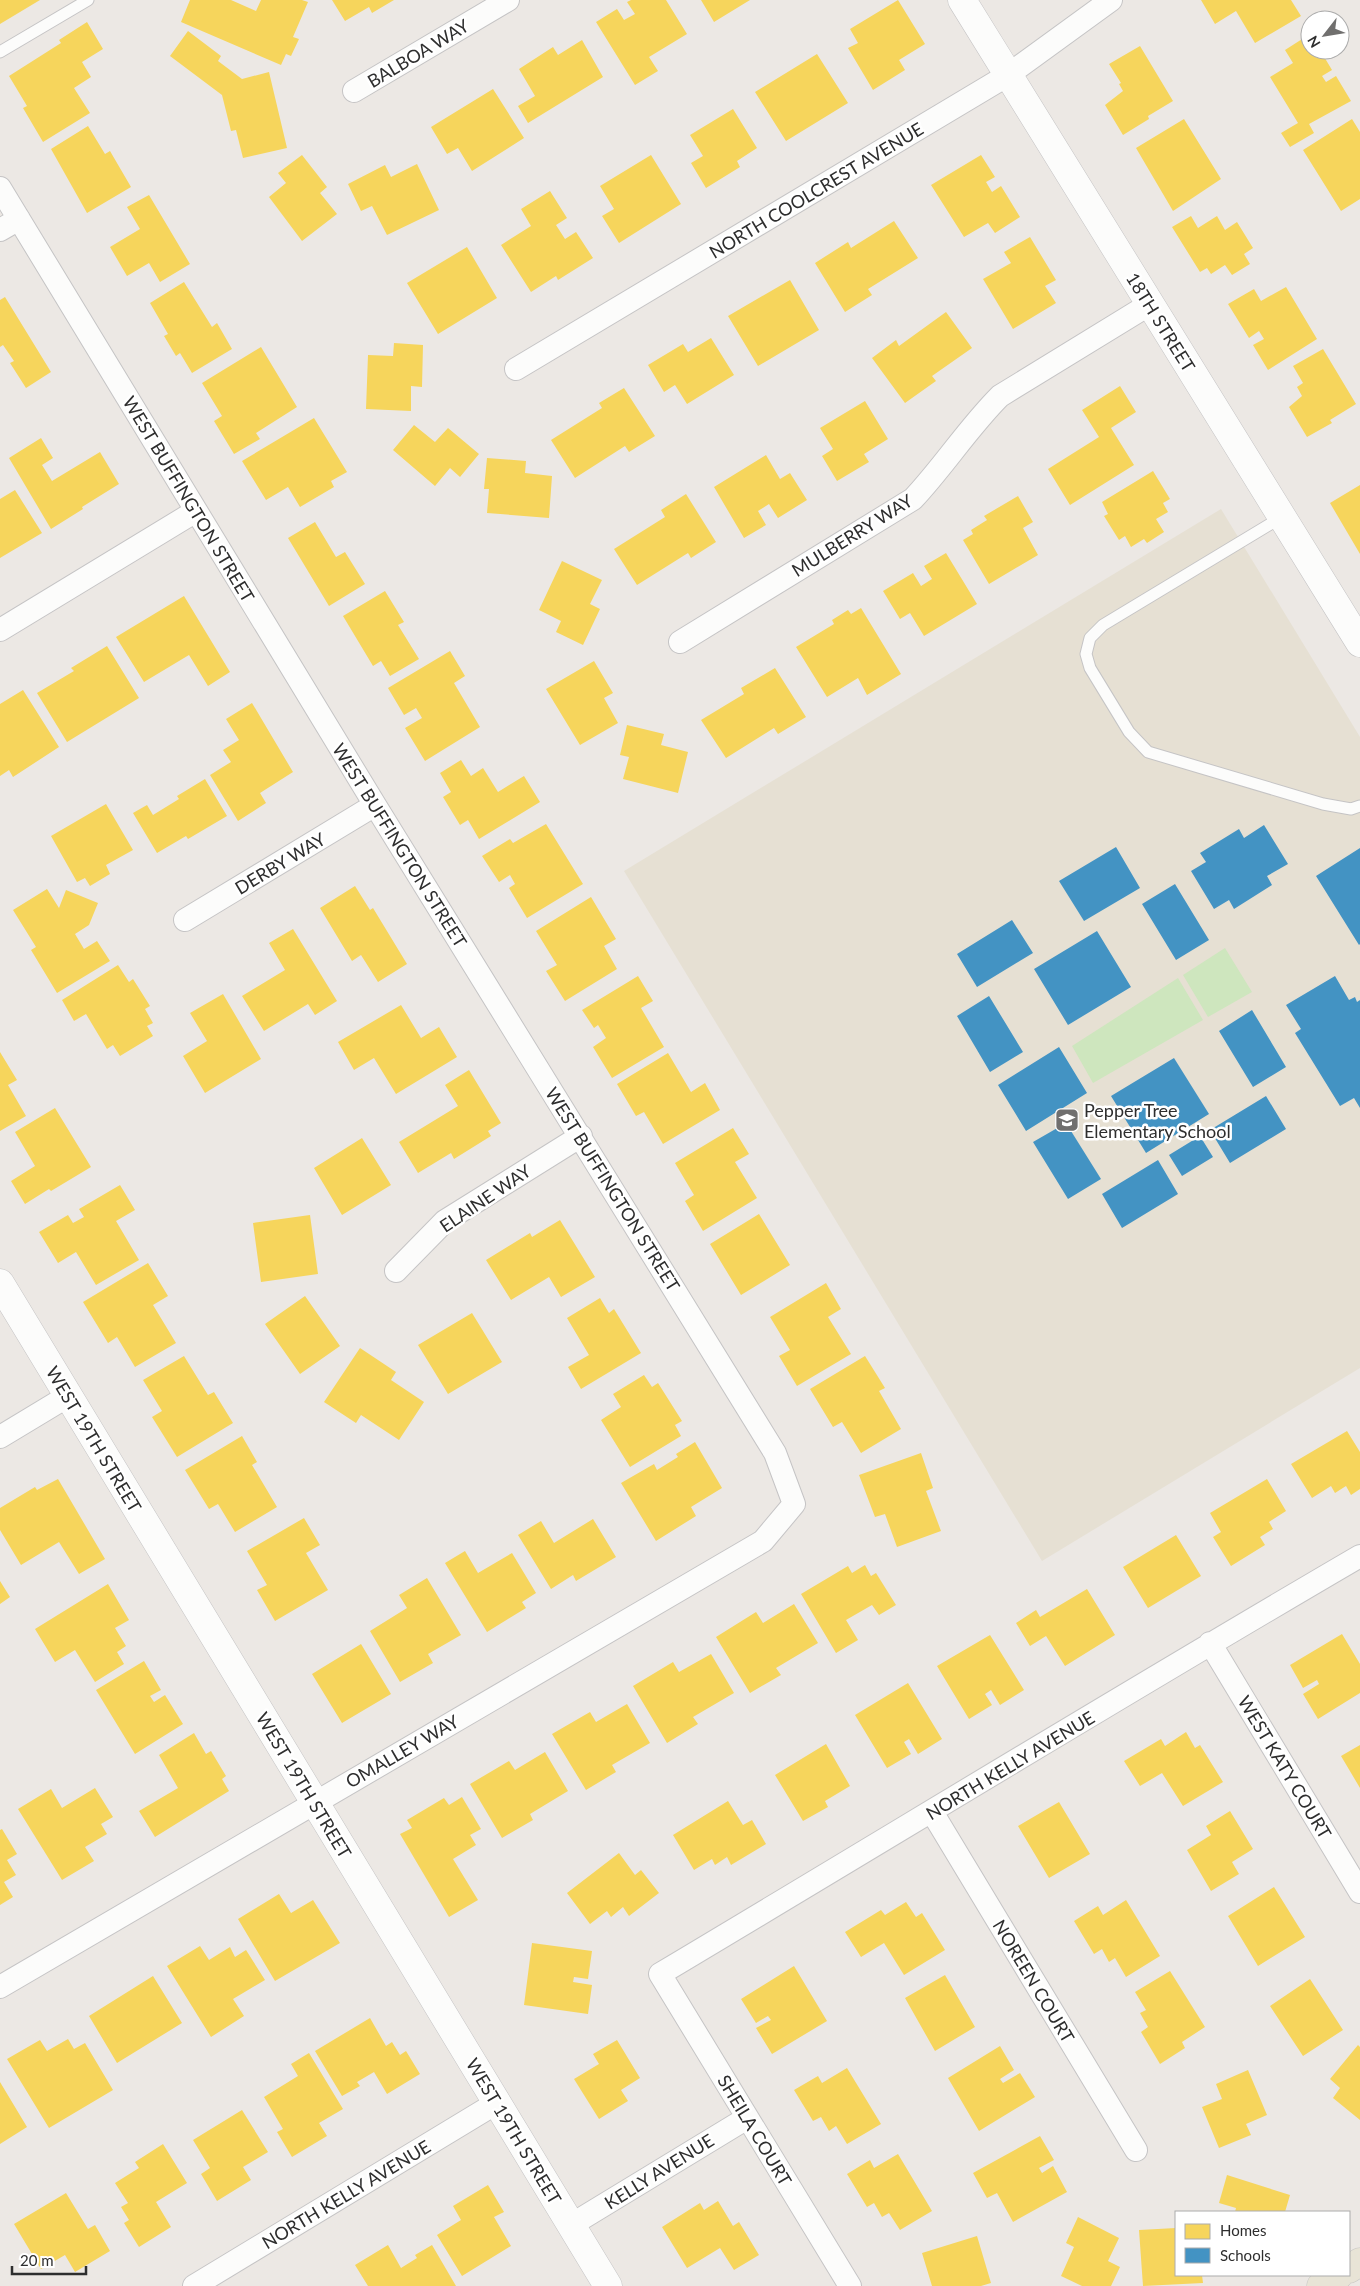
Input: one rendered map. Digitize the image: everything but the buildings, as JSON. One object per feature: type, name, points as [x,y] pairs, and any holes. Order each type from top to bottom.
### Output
[{"type":"main road","name":"18TH STREET","points":[[962,0],[1360,642]]},
{"type":"main road","name":"WEST 19TH STREET","points":[[0,1284],[608,2286]]},
{"type":"main road","points":[[1321,2286],[1337,2276]]},
{"type":"street","name":"BALBOA WAY","points":[[354,91],[508,0]]},
{"type":"street","name":"NORTH COOLCREST AVENUE","points":[[516,369],[1008,75],[1110,0]]},
{"type":"street","name":"WEST BUFFINGTON STREET","points":[[0,188],[9,224],[196,512],[375,805],[581,1136],[775,1453],[794,1504]]},
{"type":"street","name":"MULBERRY WAY","points":[[680,642],[913,499],[934,476],[980,416],[1000,396],[1150,304]]},
{"type":"street","points":[[0,630],[196,512]]},
{"type":"street","name":"DERBY WAY","points":[[185,920],[375,805]]},
{"type":"street","name":"ELAINE WAY","points":[[396,1270],[444,1221],[581,1136]]},
{"type":"street","points":[[0,1436],[68,1396]]},
{"type":"street","name":"OMALLEY WAY","points":[[0,1986],[763,1542],[794,1504]]},
{"type":"street","name":"NORTH KELLY AVENUE","points":[[660,1974],[1210,1643],[1360,1556]]},
{"type":"street","name":"WEST KATY COURT","points":[[1210,1643],[1360,1892]]},
{"type":"street","name":"NOREEN COURT","points":[[932,1812],[1136,2150]]},
{"type":"street","name":"SHEILA COURT","points":[[660,1974],[850,2286]]},
{"type":"street","name":"NORTH KELLY AVENUE","points":[[194,2286],[498,2102]]},
{"type":"street","name":"KELLY AVENUE","points":[[571,2225],[747,2118]]},
{"type":"lane","points":[[0,52],[88,0]]},
{"type":"lane","points":[[1282,517],[1103,625],[1090,638],[1086,654],[1090,668],[1129,732],[1148,752],[1323,804],[1351,809],[1360,806]]},
{"type":"shaded area","name":"Pepper Tree Elementary School","points":[[1221,509],[1360,737],[1360,1368],[1042,1561],[624,871]]},
{"type":"green space","points":[[1225,948],[1252,992],[1208,1017],[1183,975]]},
{"type":"green space","points":[[1178,978],[1203,1020],[1093,1083],[1072,1046]]},
{"type":"place","name":"Pepper Tree Elementary School","points":[[1067,1120]]}]
